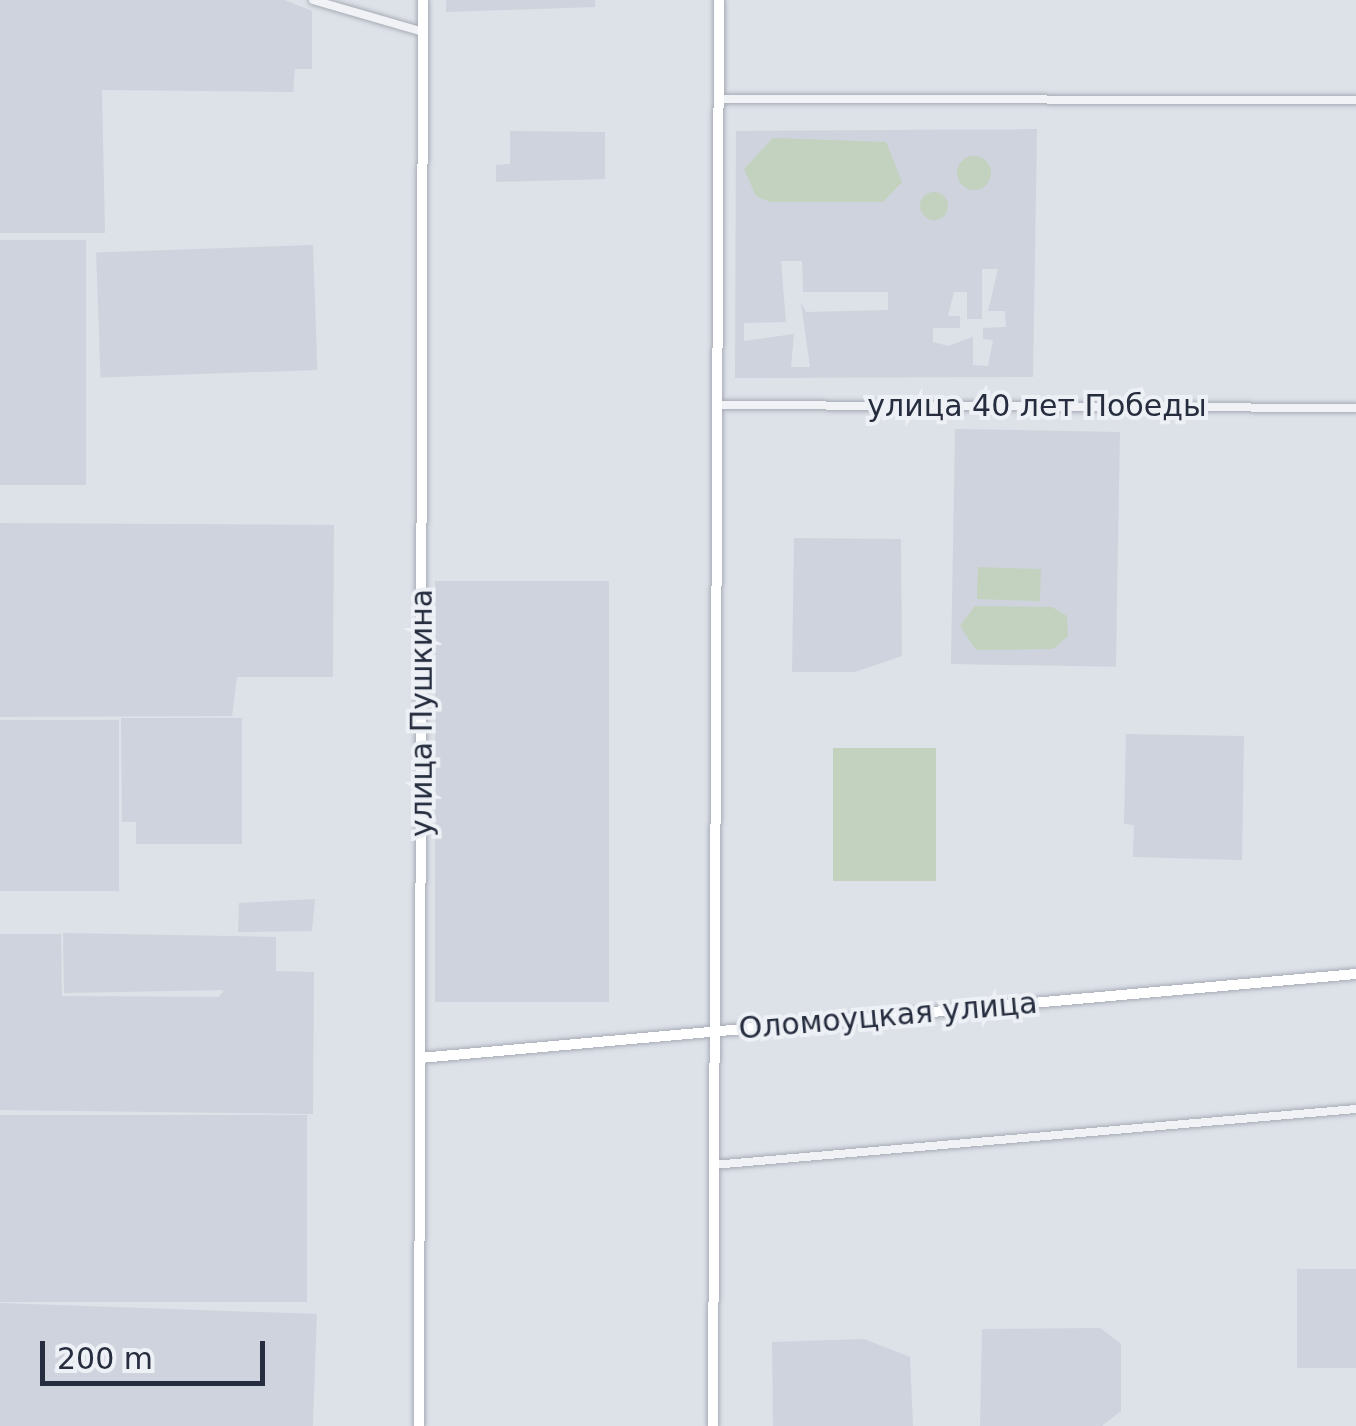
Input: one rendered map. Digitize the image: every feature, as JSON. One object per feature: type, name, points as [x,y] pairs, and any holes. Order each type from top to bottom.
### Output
[{"type":"street","points":[[314,0],[422,32]]},
{"type":"street","name":"улица Пушкина","points":[[419,1426],[423,0]]},
{"type":"street","points":[[713,1426],[719,0]]},
{"type":"street","points":[[720,99],[1356,100]]},
{"type":"street","name":"улица 40 лет Победы","points":[[717,405],[1356,408]]},
{"type":"street","name":"Оломоуцкая улица","points":[[420,1058],[1356,974]]},
{"type":"street","points":[[713,1165],[1356,1109]]},
{"type":"shaded area","points":[[0,0],[285,0],[312,11],[312,69],[295,69],[293,92],[102,90],[105,233],[0,233]]},
{"type":"shaded area","points":[[446,0],[595,0],[595,7],[446,12]]},
{"type":"shaded area","points":[[1037,129],[1033,377],[735,378],[736,131]],"holes":[[[781,261],[802,261],[803,292],[888,292],[888,310],[806,312],[801,303],[810,367],[791,367],[794,334],[744,341],[744,323],[786,322]],[[982,269],[998,269],[988,311],[1005,311],[1006,327],[983,328],[983,339],[993,340],[988,366],[973,365],[973,337],[948,346],[933,342],[933,328],[960,328],[960,316],[948,316],[954,292],[967,292],[967,319],[982,319]]]},
{"type":"shaded area","points":[[510,131],[605,132],[605,179],[496,182],[496,165],[510,164]]},
{"type":"shaded area","points":[[0,240],[86,240],[86,485],[0,485]]},
{"type":"shaded area","points":[[313,245],[317,370],[100,377],[96,253]]},
{"type":"shaded area","points":[[955,429],[1120,432],[1116,667],[951,664]]},
{"type":"shaded area","points":[[0,523],[334,525],[333,677],[237,677],[232,716],[0,717]]},
{"type":"shaded area","points":[[794,538],[901,539],[902,656],[855,672],[792,672]]},
{"type":"shaded area","points":[[435,581],[609,581],[609,1002],[435,1002]]},
{"type":"shaded area","points":[[121,718],[242,718],[242,844],[136,844],[136,822],[122,822]]},
{"type":"shaded area","points":[[0,720],[119,720],[119,891],[0,891]]},
{"type":"shaded area","points":[[1126,734],[1244,736],[1242,860],[1133,857],[1134,825],[1124,824]]},
{"type":"shaded area","points":[[315,899],[312,931],[238,932],[239,903]]},
{"type":"shaded area","points":[[63,933],[276,937],[276,971],[314,972],[313,1114],[0,1110],[0,934],[61,934],[62,996],[219,997],[224,990],[64,993]]},
{"type":"shaded area","points":[[0,1115],[307,1115],[307,1302],[0,1302]]},
{"type":"shaded area","points":[[1297,1269],[1356,1269],[1356,1368],[1297,1368]]},
{"type":"shaded area","points":[[0,1303],[317,1314],[313,1426],[0,1426]]},
{"type":"shaded area","points":[[1100,1328],[1121,1344],[1121,1411],[1102,1426],[980,1426],[982,1329]]},
{"type":"shaded area","points":[[864,1339],[910,1357],[913,1426],[773,1426],[772,1342]]},
{"type":"green space","points":[[773,138],[886,142],[902,182],[883,202],[770,202],[756,196],[744,169]]},
{"type":"green space","points":[[974,156],[986,161],[991,173],[986,185],[974,190],[962,185],[957,173],[962,161]]},
{"type":"green space","points":[[934,192],[944,196],[948,206],[944,216],[934,220],[924,216],[920,206],[924,196]]},
{"type":"green space","points":[[978,567],[1041,569],[1040,601],[977,599]]},
{"type":"green space","points":[[975,606],[1052,607],[1067,616],[1068,636],[1053,649],[976,650],[960,626]]},
{"type":"green space","points":[[833,748],[936,748],[936,881],[833,881]]}]
